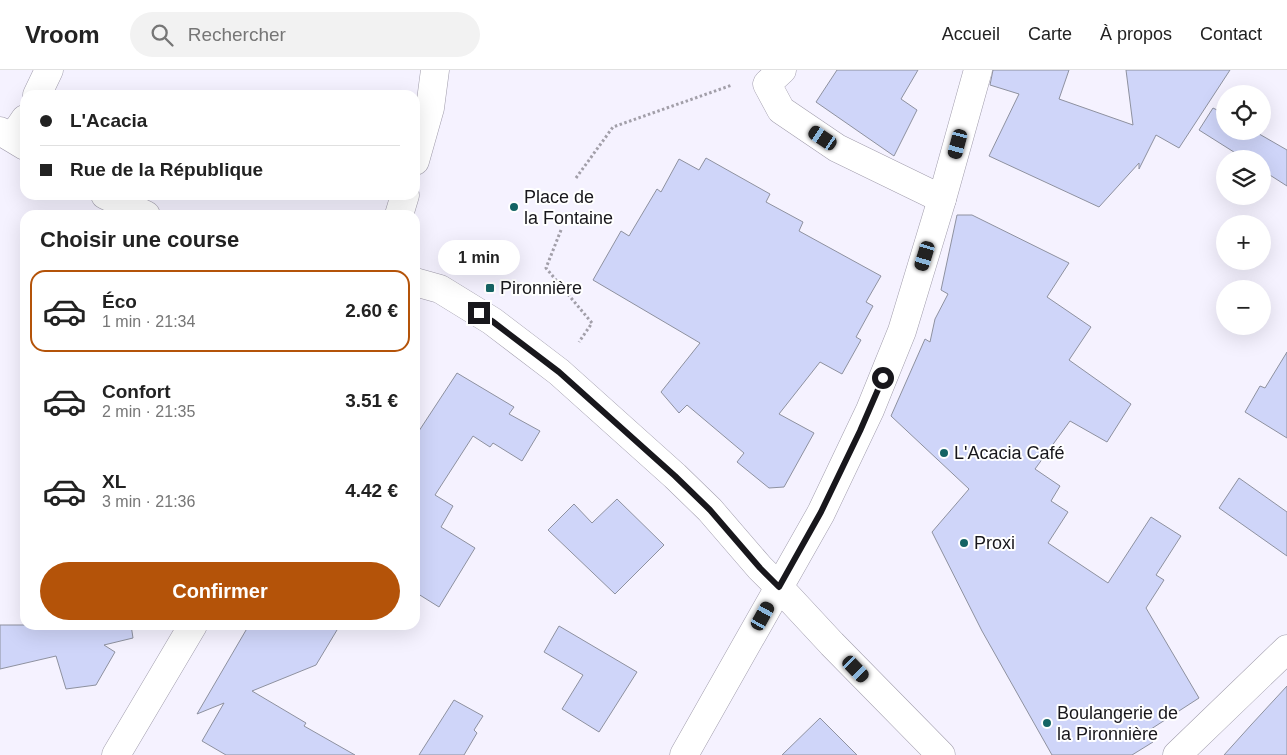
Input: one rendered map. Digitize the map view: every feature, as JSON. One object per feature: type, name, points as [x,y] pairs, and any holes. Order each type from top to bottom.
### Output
[{"type":"street","points":[[39,90],[49,70]]},
{"type":"street","points":[[420,143],[430,108],[435,70]]},
{"type":"street","points":[[684,755],[821,512],[866,417],[902,330],[942,199],[978,70]]},
{"type":"street","points":[[775,77],[781,110],[837,148],[942,199]]},
{"type":"street","points":[[114,200],[136,210]]},
{"type":"street","points":[[420,283],[440,289],[492,321],[559,372],[675,476],[710,510],[793,604],[941,755]]},
{"type":"street","points":[[116,755],[190,630]]},
{"type":"street","points":[[1177,755],[1287,649]]},
{"type":"path","points":[[576,178],[613,127],[750,78],[775,77]]},
{"type":"path","points":[[559,372],[592,323],[546,268],[562,230]]},
{"type":"building","points":[[837,70],[918,70],[901,99],[917,110],[894,156],[816,102]]},
{"type":"building","points":[[993,70],[1069,70],[1059,99],[1133,125],[1126,70],[1230,70],[1220,85],[1216,85],[1216,91],[1179,148],[1156,135],[1139,169],[1139,163],[1099,207],[989,156],[1019,94],[990,85]]},
{"type":"building","points":[[1213,108],[1216,110],[1216,140],[1270,140],[1287,150],[1287,186],[1271,176],[1271,150],[1231,150],[1199,130]]},
{"type":"building","points":[[706,158],[770,194],[766,202],[803,222],[799,231],[881,276],[866,302],[873,306],[856,337],[861,340],[842,374],[820,362],[779,414],[814,433],[784,487],[769,488],[737,462],[744,453],[687,405],[679,413],[661,392],[700,343],[593,280],[621,231],[629,236],[657,189],[661,192],[679,159],[699,170]]},
{"type":"building","points":[[957,215],[972,215],[1069,263],[1047,297],[1091,327],[1069,360],[1131,404],[1107,442],[1070,421],[1035,469],[1060,486],[1051,501],[1068,512],[1048,543],[1108,583],[1151,517],[1181,536],[1156,575],[1164,580],[1146,608],[1199,698],[1148,731],[1153,742],[1132,755],[1052,755],[982,631],[932,532],[969,489],[891,416],[925,339],[930,342],[935,319],[948,294],[941,290]]},
{"type":"building","points":[[1287,352],[1287,438],[1245,412],[1260,386],[1265,388]]},
{"type":"building","points":[[457,373],[514,407],[509,414],[540,431],[522,461],[493,443],[490,447],[473,436],[435,495],[453,506],[441,527],[475,548],[439,607],[420,595],[420,429]]},
{"type":"building","points":[[1239,478],[1287,512],[1287,556],[1219,508]]},
{"type":"building","points":[[617,499],[664,545],[615,594],[548,530],[574,504],[592,523]]},
{"type":"building","points":[[0,625],[20,625],[20,630],[132,630],[133,638],[104,645],[115,652],[96,685],[66,689],[56,656],[0,669]]},
{"type":"building","points":[[559,626],[637,672],[599,732],[562,709],[583,675],[544,652]]},
{"type":"building","points":[[246,630],[337,630],[316,665],[252,691],[306,723],[304,726],[355,755],[226,755],[202,741],[224,703],[197,714]]},
{"type":"building","points":[[1287,686],[1287,755],[1224,755],[1251,725]]},
{"type":"building","points":[[454,700],[483,716],[474,730],[477,733],[464,755],[419,755]]},
{"type":"building","points":[[820,718],[857,755],[782,755]]},
{"type":"place","name":"Place de la Fontaine","points":[[514,207]]},
{"type":"place","name":"Pironnière","points":[[490,288]]},
{"type":"place","name":"L'Acacia Café","points":[[944,453]]},
{"type":"place","name":"Proxi","points":[[964,543]]},
{"type":"place","name":"Boulangerie de la Pironnière","points":[[1047,723]]},
{"type":"route","points":[[479,313],[559,372],[675,476],[710,510],[779,587],[821,512],[883,378]]}]
